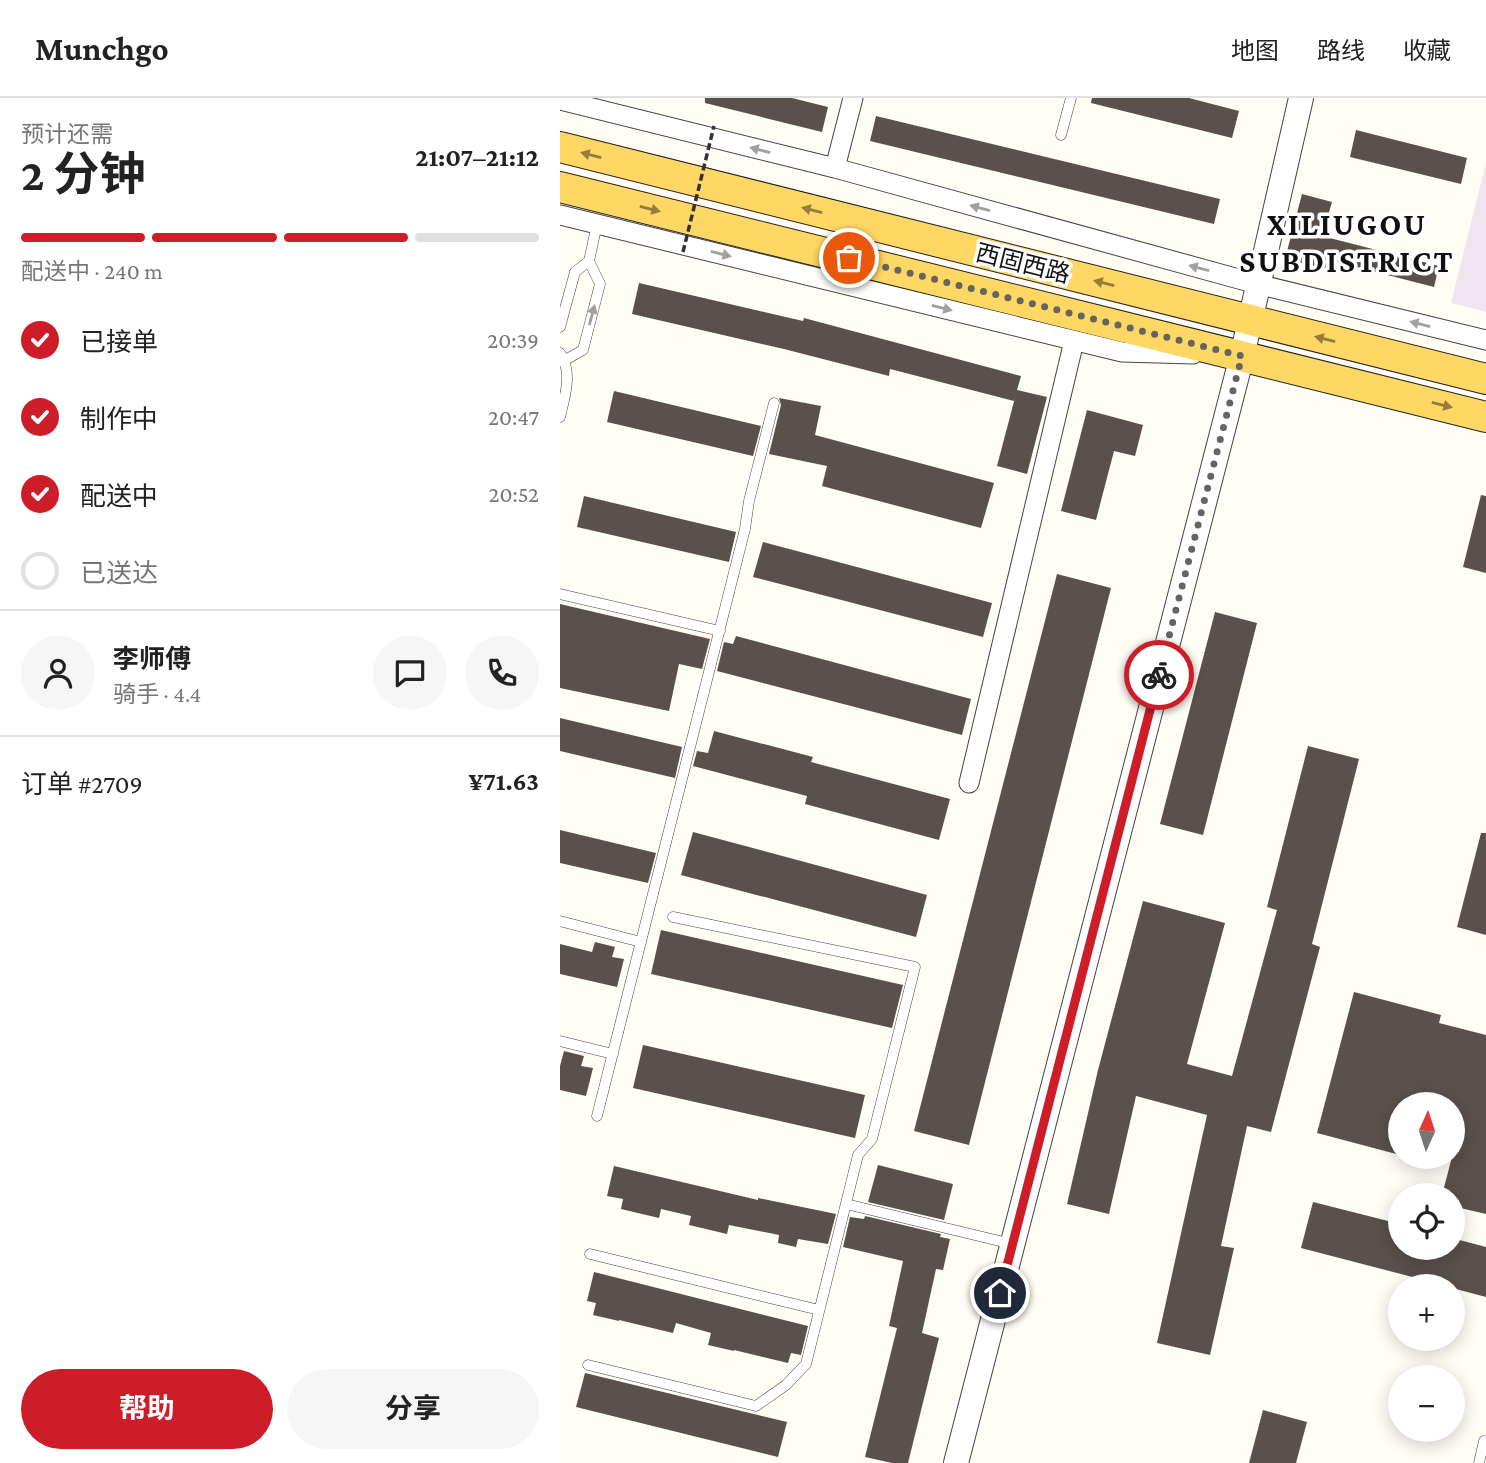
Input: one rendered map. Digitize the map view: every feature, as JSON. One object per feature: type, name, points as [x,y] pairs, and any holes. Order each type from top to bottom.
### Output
[{"type":"main road","name":"西固西路","points":[[560,147],[1486,379]]},
{"type":"main road","name":"西固西路","points":[[560,187],[1486,416]]},
{"type":"street","points":[[835,168],[853,98]]},
{"type":"street","points":[[956,1463],[1242,356],[1301,98]]},
{"type":"street","points":[[560,100],[835,168],[1257,284],[1486,340]]},
{"type":"street","points":[[560,215],[1122,352],[1242,356]]},
{"type":"street","points":[[969,783],[1074,341]]},
{"type":"lane","points":[[1060,135],[1071,98]]},
{"type":"lane","points":[[560,417],[568,383],[562,358],[583,350],[600,284],[589,261],[597,224]]},
{"type":"lane","points":[[560,327],[575,272],[589,261]]},
{"type":"lane","points":[[597,1116],[720,631],[774,403]]},
{"type":"lane","points":[[560,594],[720,631]]},
{"type":"lane","points":[[588,1365],[756,1406],[786,1385],[806,1364],[858,1155],[873,1139],[915,967],[673,916]]},
{"type":"lane","points":[[560,920],[641,942]]},
{"type":"lane","points":[[560,1041],[613,1054]]},
{"type":"lane","points":[[846,1204],[1013,1244]]},
{"type":"lane","points":[[590,1254],[820,1310]]},
{"type":"lane","points":[[1479,1463],[1485,1441]]},
{"type":"path","points":[[683,252],[713,126]]},
{"type":"shaded area","points":[[1486,163],[1486,312],[1451,303]]},
{"type":"building","points":[[705,98],[792,98],[828,107],[822,132],[705,103]]},
{"type":"building","points":[[1092,98],[1189,98],[1239,111],[1232,138],[1091,103]]},
{"type":"building","points":[[876,116],[1220,199],[1214,224],[870,141]]},
{"type":"building","points":[[1356,130],[1467,158],[1461,184],[1350,157]]},
{"type":"building","points":[[1302,194],[1332,202],[1322,236],[1439,266],[1434,287],[1329,260],[1326,270],[1285,259]]},
{"type":"building","points":[[639,283],[803,321],[804,318],[1021,376],[1014,401],[890,369],[889,376],[632,314]]},
{"type":"building","points":[[1017,390],[1047,397],[1027,474],[997,466]]},
{"type":"building","points":[[614,391],[761,426],[753,456],[607,422]]},
{"type":"building","points":[[779,398],[821,406],[815,435],[994,483],[981,528],[822,486],[827,466],[769,454],[781,405]]},
{"type":"building","points":[[1087,410],[1143,425],[1135,456],[1114,451],[1096,520],[1061,511]]},
{"type":"building","points":[[1481,495],[1486,496],[1486,573],[1463,567]]},
{"type":"building","points":[[584,496],[736,532],[729,562],[577,527]]},
{"type":"building","points":[[763,542],[992,603],[983,637],[753,577]]},
{"type":"building","points":[[1057,574],[1111,588],[969,1145],[914,1131]]},
{"type":"building","points":[[560,604],[710,639],[702,669],[679,664],[669,711],[560,688]]},
{"type":"building","points":[[1215,612],[1257,623],[1203,835],[1160,824]]},
{"type":"building","points":[[736,636],[971,699],[962,735],[717,671],[724,642],[733,644]]},
{"type":"building","points":[[560,718],[682,747],[675,778],[560,751]]},
{"type":"building","points":[[714,731],[813,757],[811,762],[950,799],[939,840],[805,804],[807,796],[693,766],[697,751],[708,753]]},
{"type":"building","points":[[1308,746],[1359,759],[1312,944],[1320,947],[1271,1132],[1247,1126],[1221,1246],[1234,1248],[1210,1355],[1157,1343],[1207,1115],[1136,1096],[1109,1214],[1067,1204],[1098,1070],[1143,901],[1225,923],[1187,1064],[1232,1076],[1277,910],[1267,907]]},
{"type":"building","points":[[560,830],[656,853],[648,883],[560,863]]},
{"type":"building","points":[[693,832],[927,895],[916,937],[681,875]]},
{"type":"building","points":[[1481,833],[1486,833],[1486,935],[1457,927]]},
{"type":"building","points":[[661,930],[903,985],[892,1028],[651,974]]},
{"type":"building","points":[[595,942],[615,947],[612,957],[624,959],[617,987],[560,974],[560,944],[592,952]]},
{"type":"building","points":[[1354,992],[1441,1015],[1439,1023],[1486,1035],[1486,1214],[1465,1209],[1465,1183],[1445,1183],[1449,1169],[1465,1169],[1465,1092],[1388,1092],[1388,1152],[1317,1133]]},
{"type":"building","points":[[643,1045],[865,1095],[855,1138],[633,1088]]},
{"type":"building","points":[[564,1051],[584,1056],[581,1066],[593,1068],[586,1096],[560,1090],[560,1066]]},
{"type":"building","points":[[878,1165],[953,1184],[944,1220],[868,1202]]},
{"type":"building","points":[[614,1166],[758,1200],[836,1214],[828,1244],[798,1239],[796,1247],[778,1243],[779,1235],[729,1225],[727,1234],[689,1225],[691,1216],[661,1209],[659,1218],[621,1209],[623,1199],[607,1196]]},
{"type":"building","points":[[1313,1202],[1388,1221],[1388,1260],[1465,1260],[1465,1241],[1486,1247],[1486,1297],[1465,1291],[1465,1274],[1401,1274],[1301,1248]]},
{"type":"building","points":[[865,1216],[941,1234],[940,1237],[950,1239],[943,1270],[936,1269],[922,1333],[939,1338],[908,1463],[892,1463],[865,1457],[897,1328],[889,1326],[903,1261],[843,1247],[850,1217],[864,1219]]},
{"type":"building","points":[[594,1272],[808,1326],[801,1355],[791,1353],[788,1363],[708,1345],[711,1333],[676,1323],[673,1333],[593,1315],[596,1303],[587,1301]]},
{"type":"building","points":[[585,1373],[787,1422],[778,1457],[576,1407]]},
{"type":"building","points":[[1263,1410],[1307,1422],[1296,1463],[1249,1463]]},
{"type":"way so far","points":[[849,258],[1242,356],[1159,675]]},
{"type":"district","name":"XILIUGOU SUBDISTRICT","points":[[1347,242]]},
{"type":"route","points":[[1000,1293],[1159,675]]}]
